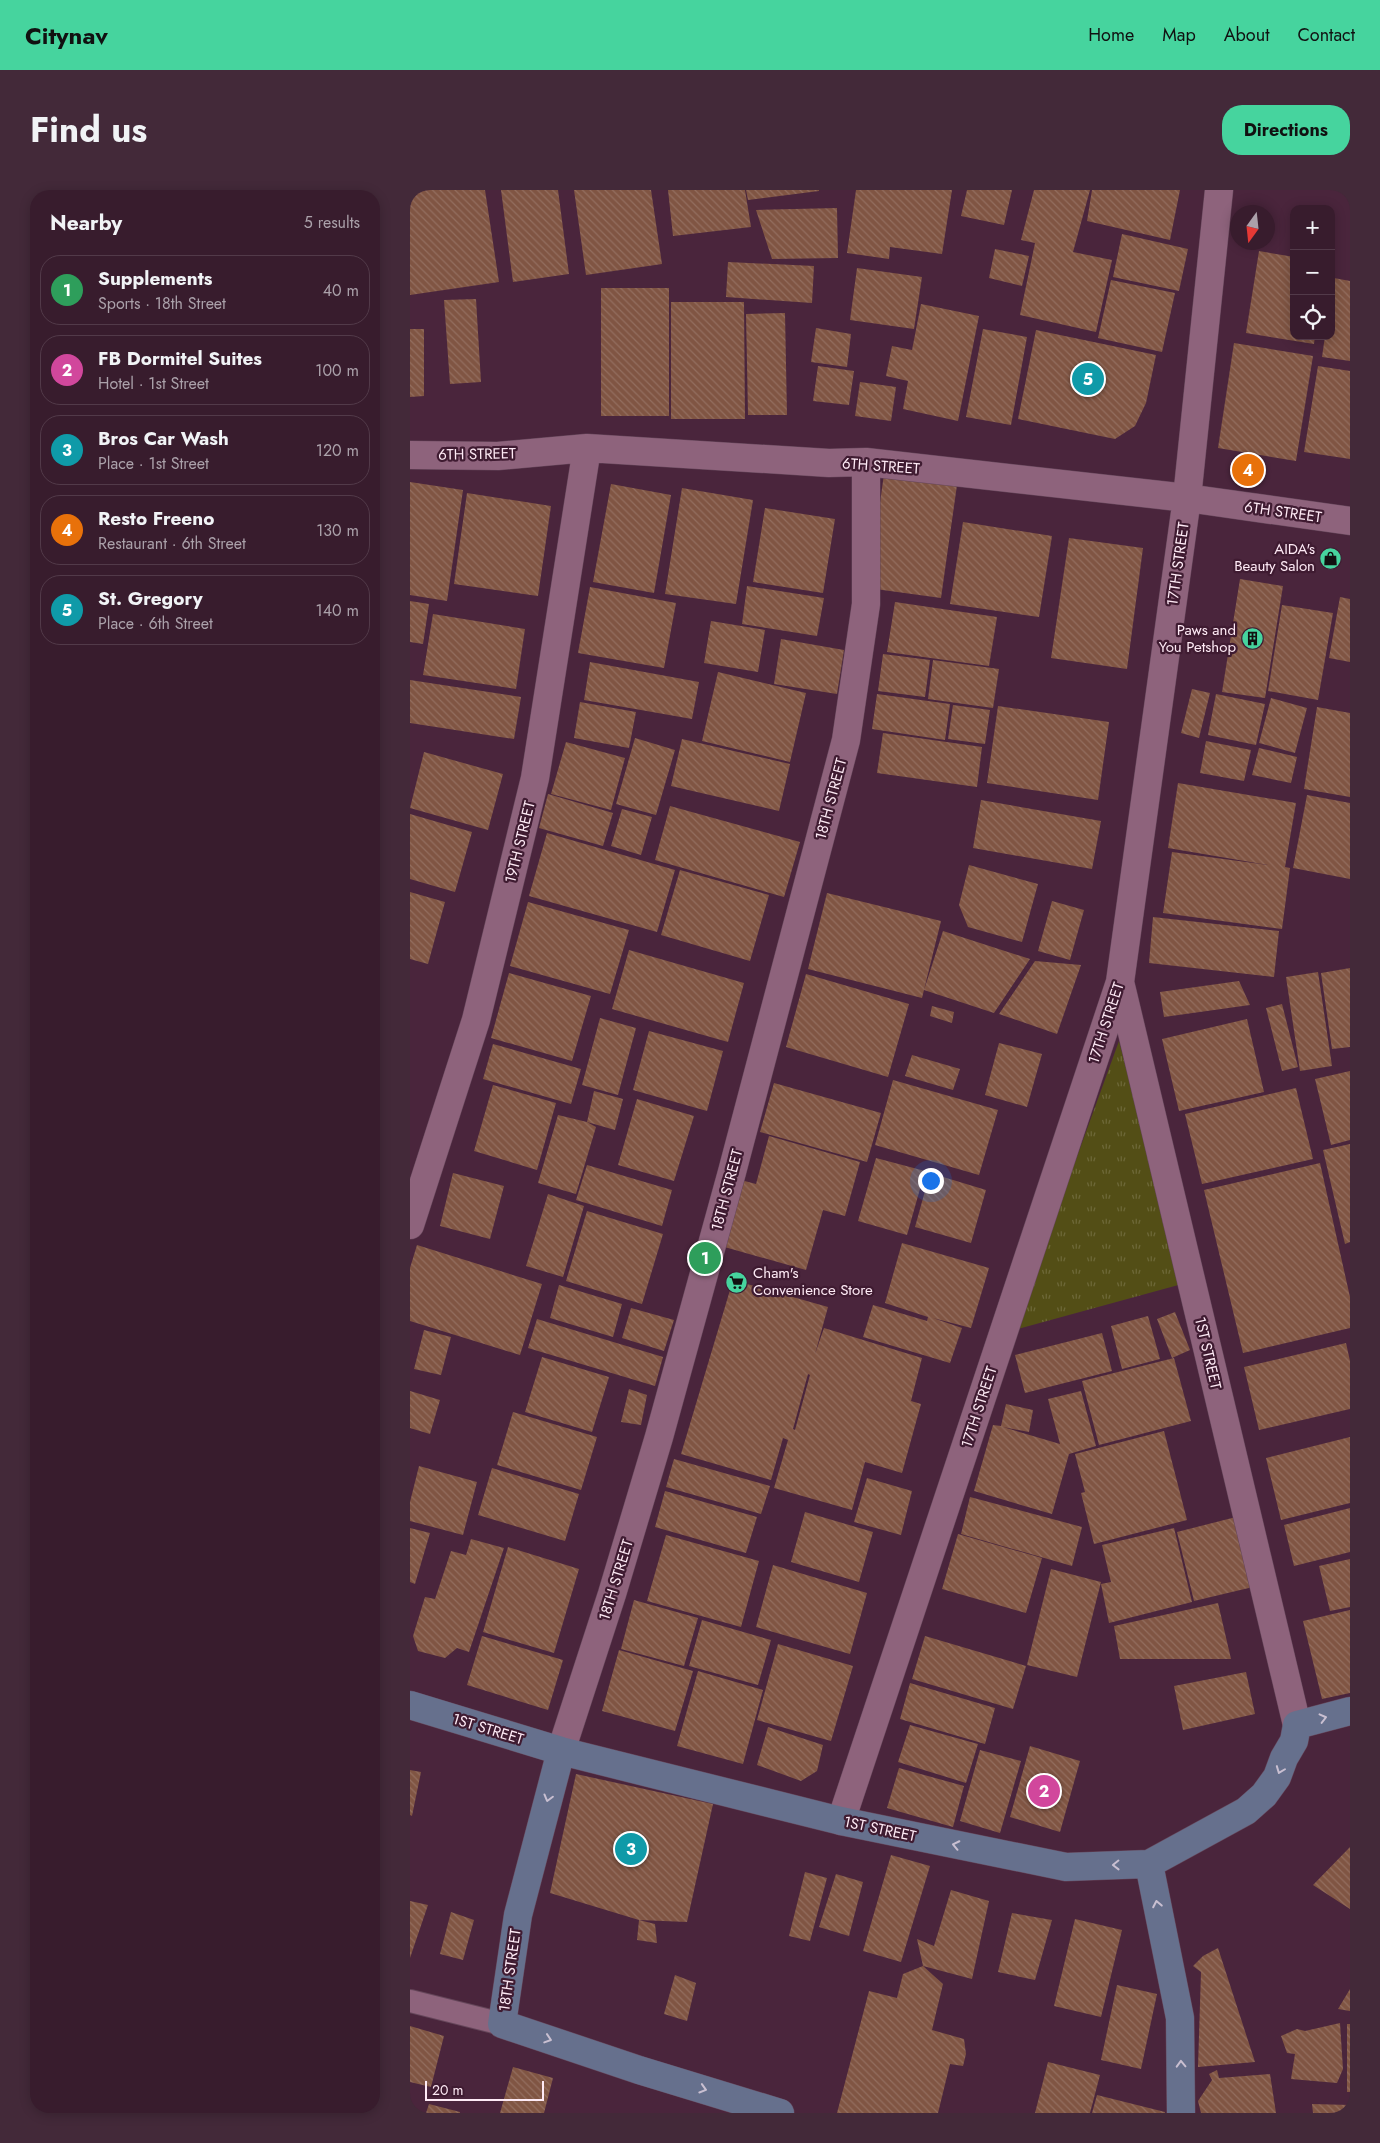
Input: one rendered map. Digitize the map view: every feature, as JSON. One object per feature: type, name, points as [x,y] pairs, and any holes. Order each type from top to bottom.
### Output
[{"type":"street","name":"17TH STREET","points":[[841,1821],[1120,982],[1187,498],[1219,190]]},
{"type":"street","name":"6TH STREET","points":[[410,454],[498,456],[587,448],[829,463],[866,462],[1187,498],[1350,521]]},
{"type":"street","name":"19TH STREET","points":[[410,1225],[476,1020],[536,778],[587,448]]},
{"type":"street","name":"18TH STREET","points":[[502,2024],[518,1915],[561,1751],[612,1594],[661,1428],[732,1172],[846,740],[866,604],[866,462]]},
{"type":"street","name":"1ST STREET","points":[[410,1705],[561,1751],[841,1821],[1066,1867],[1148,1864],[1246,1811],[1264,1795],[1277,1777],[1284,1758],[1294,1741],[1297,1725],[1120,982]]},
{"type":"street","points":[[1297,1725],[1350,1711]]},
{"type":"street","points":[[1148,1864],[1180,2018],[1181,2113]]},
{"type":"street","points":[[502,2024],[639,2070],[780,2113]]},
{"type":"lane","points":[[410,2001],[502,2024]]},
{"type":"green space","points":[[1119,1041],[1182,1284],[1014,1330]]},
{"type":"building","points":[[410,190],[485,190],[499,282],[410,295]]},
{"type":"building","points":[[501,190],[558,190],[569,274],[513,282]]},
{"type":"building","points":[[574,190],[651,190],[662,264],[586,275]]},
{"type":"building","points":[[668,190],[745,190],[751,227],[673,236]]},
{"type":"building","points":[[746,190],[819,190],[819,191],[748,200]]},
{"type":"building","points":[[856,190],[952,190],[942,254],[890,247],[889,259],[847,253]]},
{"type":"building","points":[[967,190],[1012,190],[1004,225],[961,216]]},
{"type":"building","points":[[1034,190],[1090,190],[1073,252],[1112,260],[1096,332],[1020,315],[1035,243],[1021,240]]},
{"type":"building","points":[[1092,190],[1180,190],[1170,240],[1087,221]]},
{"type":"building","points":[[837,208],[838,258],[772,259],[756,210]]},
{"type":"building","points":[[1122,234],[1188,249],[1179,291],[1113,277]]},
{"type":"building","points":[[995,249],[1029,256],[1022,286],[989,278]]},
{"type":"building","points":[[1259,251],[1290,256],[1290,340],[1314,340],[1314,344],[1246,333]]},
{"type":"building","points":[[728,262],[814,266],[812,303],[726,297]]},
{"type":"building","points":[[857,268],[922,277],[914,329],[850,320]]},
{"type":"building","points":[[1335,278],[1350,281],[1350,361],[1322,357],[1324,340],[1335,340]]},
{"type":"building","points":[[1111,280],[1175,293],[1162,352],[1098,338]]},
{"type":"building","points":[[601,288],[669,288],[669,416],[601,416]]},
{"type":"building","points":[[476,299],[481,382],[450,384],[444,300]]},
{"type":"building","points":[[671,302],[744,302],[745,419],[671,419]]},
{"type":"building","points":[[921,304],[979,316],[958,421],[903,409],[908,381],[886,376],[892,346],[912,350]]},
{"type":"building","points":[[785,313],[787,415],[748,415],[746,314]]},
{"type":"building","points":[[816,328],[851,334],[847,367],[811,362]]},
{"type":"building","points":[[410,329],[424,329],[424,396],[410,397]]},
{"type":"building","points":[[983,329],[1027,337],[1011,425],[966,417]]},
{"type":"building","points":[[1036,330],[1156,355],[1146,403],[1135,426],[1115,439],[1018,419]]},
{"type":"building","points":[[1234,343],[1313,356],[1296,461],[1218,448]]},
{"type":"building","points":[[818,366],[854,371],[849,405],[813,401]]},
{"type":"building","points":[[1318,366],[1350,371],[1350,459],[1304,452]]},
{"type":"building","points":[[860,382],[896,387],[891,421],[855,416]]},
{"type":"building","points":[[885,467],[958,478],[941,598],[868,588]]},
{"type":"building","points":[[410,482],[463,490],[447,601],[410,595]]},
{"type":"building","points":[[611,484],[671,495],[654,593],[593,582]]},
{"type":"building","points":[[682,488],[753,500],[736,604],[665,594]]},
{"type":"building","points":[[467,493],[551,506],[538,596],[454,584]]},
{"type":"building","points":[[765,508],[835,519],[823,593],[753,582]]},
{"type":"building","points":[[963,522],[1052,536],[1039,617],[950,604]]},
{"type":"building","points":[[1069,538],[1143,548],[1127,669],[1051,658]]},
{"type":"building","name":"Paws and You Petshop","points":[[1240,579],[1283,586],[1265,698],[1222,692]]},
{"type":"building","points":[[747,586],[824,598],[817,636],[742,624]]},
{"type":"building","points":[[590,587],[676,603],[664,668],[578,653]]},
{"type":"building","points":[[1340,597],[1350,599],[1350,662],[1329,658]]},
{"type":"building","points":[[410,601],[429,604],[423,644],[410,642]]},
{"type":"building","points":[[895,602],[997,617],[989,666],[887,652]]},
{"type":"building","points":[[1282,605],[1333,613],[1318,700],[1268,691]]},
{"type":"building","points":[[433,614],[525,629],[516,689],[423,675]]},
{"type":"building","points":[[711,621],[765,630],[758,672],[704,663]]},
{"type":"building","points":[[781,639],[844,650],[837,694],[774,684]]},
{"type":"building","points":[[883,654],[930,660],[925,697],[878,691]]},
{"type":"building","points":[[933,660],[999,669],[993,708],[928,699]]},
{"type":"building","points":[[590,662],[699,682],[692,719],[584,700]]},
{"type":"building","points":[[718,672],[806,693],[790,762],[702,741]]},
{"type":"building","points":[[410,680],[521,697],[514,739],[410,723]]},
{"type":"building","points":[[1192,689],[1210,693],[1199,738],[1181,733]]},
{"type":"building","points":[[877,694],[950,704],[945,740],[872,729]]},
{"type":"building","points":[[1216,694],[1265,704],[1256,745],[1208,735]]},
{"type":"building","points":[[1271,698],[1307,708],[1295,753],[1259,743]]},
{"type":"building","points":[[580,702],[636,712],[629,748],[574,738]]},
{"type":"building","points":[[953,705],[990,710],[985,744],[948,739]]},
{"type":"building","points":[[998,706],[1109,722],[1098,800],[987,783]]},
{"type":"building","points":[[1317,707],[1350,713],[1350,797],[1304,789]]},
{"type":"building","points":[[883,733],[982,747],[977,787],[877,773]]},
{"type":"building","points":[[635,738],[675,750],[656,815],[616,804]]},
{"type":"building","points":[[682,739],[790,764],[779,811],[671,786]]},
{"type":"building","points":[[1206,741],[1251,750],[1244,781],[1200,773]]},
{"type":"building","points":[[566,742],[625,758],[611,810],[551,794]]},
{"type":"building","points":[[1259,748],[1297,757],[1291,783],[1252,775]]},
{"type":"building","points":[[424,752],[503,774],[488,830],[410,808]]},
{"type":"building","points":[[1178,783],[1296,803],[1285,867],[1290,868],[1282,929],[1163,913],[1172,852],[1268,865],[1168,848]]},
{"type":"building","points":[[548,794],[613,813],[603,846],[539,828]]},
{"type":"building","points":[[1307,795],[1350,803],[1350,879],[1293,868]]},
{"type":"building","points":[[981,800],[1101,821],[1092,869],[973,848]]},
{"type":"building","points":[[670,806],[800,842],[784,897],[655,860]]},
{"type":"building","points":[[622,809],[652,817],[641,855],[611,846]]},
{"type":"building","points":[[410,814],[472,832],[455,892],[410,879]]},
{"type":"building","points":[[547,833],[675,870],[657,932],[529,896]]},
{"type":"building","points":[[969,865],[1038,884],[1022,942],[968,927],[959,905]]},
{"type":"building","points":[[680,870],[769,895],[750,961],[661,935]]},
{"type":"building","points":[[410,892],[445,902],[428,964],[410,959]]},
{"type":"building","points":[[827,893],[941,921],[922,998],[808,969]]},
{"type":"building","points":[[1052,901],[1084,910],[1070,960],[1038,951]]},
{"type":"building","points":[[528,902],[629,930],[610,994],[510,966]]},
{"type":"building","points":[[1153,917],[1279,931],[1274,977],[1149,963]]},
{"type":"building","points":[[943,931],[1030,959],[994,1013],[924,990]]},
{"type":"building","points":[[629,950],[744,983],[728,1042],[612,1009]]},
{"type":"building","points":[[1035,961],[1081,965],[1057,1034],[999,1014]]},
{"type":"building","points":[[1350,968],[1350,1047],[1332,1049],[1321,973]]},
{"type":"building","points":[[1318,972],[1332,1066],[1300,1071],[1286,977]]},
{"type":"building","points":[[509,973],[591,996],[572,1061],[491,1038]]},
{"type":"building","points":[[806,974],[909,1004],[888,1077],[786,1047]]},
{"type":"building","points":[[1239,981],[1250,1005],[1164,1017],[1160,992]]},
{"type":"building","points":[[1282,1004],[1298,1067],[1282,1071],[1266,1008]]},
{"type":"building","points":[[932,1006],[954,1012],[952,1023],[930,1016]]},
{"type":"building","points":[[600,1018],[636,1028],[618,1095],[582,1085]]},
{"type":"building","points":[[1247,1019],[1264,1092],[1179,1111],[1162,1039]]},
{"type":"building","points":[[649,1031],[723,1051],[707,1111],[633,1090]]},
{"type":"building","points":[[999,1043],[1042,1054],[1027,1107],[985,1095]]},
{"type":"building","points":[[493,1044],[581,1069],[571,1104],[483,1079]]},
{"type":"building","points":[[912,1055],[960,1069],[953,1090],[905,1076]]},
{"type":"building","points":[[1350,1071],[1350,1140],[1331,1145],[1315,1079]]},
{"type":"building","points":[[893,1080],[998,1110],[979,1175],[875,1145]]},
{"type":"building","points":[[774,1083],[881,1113],[867,1162],[760,1132]]},
{"type":"building","points":[[493,1085],[556,1103],[537,1170],[474,1151]]},
{"type":"building","points":[[1296,1088],[1313,1159],[1202,1184],[1185,1114]]},
{"type":"building","points":[[594,1091],[623,1099],[615,1130],[587,1122]]},
{"type":"building","points":[[637,1099],[694,1116],[674,1181],[618,1165]]},
{"type":"building","points":[[558,1115],[587,1122],[596,1127],[576,1194],[538,1183]]},
{"type":"building","points":[[769,1136],[860,1162],[845,1216],[823,1210],[806,1270],[714,1244],[733,1178],[756,1184]]},
{"type":"building","points":[[1350,1144],[1350,1242],[1345,1244],[1323,1150]]},
{"type":"building","points":[[876,1158],[925,1171],[907,1235],[858,1221]]},
{"type":"building","points":[[1320,1163],[1350,1297],[1350,1328],[1243,1353],[1204,1190]]},
{"type":"building","points":[[587,1165],[672,1190],[662,1226],[576,1200]]},
{"type":"building","points":[[453,1173],[504,1186],[490,1239],[440,1226]]},
{"type":"building","points":[[930,1173],[986,1190],[971,1243],[915,1227]]},
{"type":"building","points":[[548,1194],[584,1206],[563,1277],[526,1266]]},
{"type":"building","points":[[587,1211],[663,1234],[642,1304],[566,1281]]},
{"type":"building","points":[[902,1243],[989,1268],[971,1328],[933,1318],[962,1328],[950,1363],[863,1337],[873,1305],[927,1321],[928,1317],[885,1303]]},
{"type":"building","points":[[417,1245],[542,1284],[520,1355],[410,1321],[410,1268]]},
{"type":"building","points":[[733,1280],[828,1307],[815,1354],[824,1328],[922,1358],[911,1401],[921,1404],[902,1473],[865,1462],[852,1510],[774,1488],[788,1440],[783,1438],[771,1480],[681,1454]],"holes":[[[808,1374],[810,1375],[795,1430],[793,1429]]]},
{"type":"building","points":[[559,1285],[622,1304],[613,1337],[550,1318]]},
{"type":"building","points":[[631,1308],[674,1320],[664,1351],[622,1338]]},
{"type":"building","points":[[1175,1312],[1190,1350],[1172,1358],[1157,1319]]},
{"type":"building","points":[[1148,1316],[1160,1359],[1122,1369],[1111,1326]]},
{"type":"building","points":[[537,1319],[663,1357],[655,1386],[528,1348]]},
{"type":"building","points":[[424,1330],[451,1337],[441,1375],[414,1369]]},
{"type":"building","points":[[1102,1333],[1112,1371],[1025,1393],[1015,1355]]},
{"type":"building","points":[[1346,1343],[1350,1361],[1350,1409],[1259,1430],[1244,1367]]},
{"type":"building","points":[[542,1357],[609,1377],[592,1432],[525,1412]]},
{"type":"building","points":[[1174,1358],[1191,1421],[1099,1445],[1082,1381]]},
{"type":"building","points":[[629,1389],[647,1395],[641,1425],[621,1422]]},
{"type":"building","points":[[410,1391],[440,1400],[430,1434],[410,1428]]},
{"type":"building","points":[[1081,1391],[1096,1446],[1069,1454],[1052,1514],[974,1491],[993,1425],[1001,1426],[1006,1404],[1033,1410],[1029,1432],[1003,1427],[1060,1444],[1048,1399]]},
{"type":"building","points":[[513,1412],[597,1437],[581,1490],[497,1465]]},
{"type":"building","points":[[1164,1431],[1187,1520],[1094,1544],[1081,1493],[1085,1492],[1075,1454]]},
{"type":"building","points":[[1350,1437],[1350,1503],[1281,1520],[1266,1458]]},
{"type":"building","points":[[674,1459],[770,1486],[761,1514],[666,1487]]},
{"type":"building","points":[[419,1466],[477,1482],[463,1535],[410,1521],[410,1502]]},
{"type":"building","points":[[492,1468],[579,1494],[565,1541],[478,1515]]},
{"type":"building","points":[[867,1478],[912,1491],[901,1535],[854,1522]]},
{"type":"building","points":[[665,1491],[757,1517],[746,1553],[655,1527]]},
{"type":"building","points":[[970,1497],[1082,1527],[1072,1566],[961,1534]]},
{"type":"building","points":[[1350,1508],[1350,1552],[1294,1566],[1284,1525]]},
{"type":"building","points":[[805,1512],[873,1532],[859,1582],[791,1562]]},
{"type":"building","points":[[1236,1517],[1253,1587],[1194,1601],[1177,1532]]},
{"type":"building","points":[[410,1528],[430,1533],[415,1584],[410,1582]]},
{"type":"building","points":[[1174,1528],[1192,1602],[1109,1623],[1101,1584],[1111,1582],[1102,1545]]},
{"type":"building","points":[[958,1534],[1042,1558],[1026,1613],[942,1589]]},
{"type":"building","points":[[666,1535],[759,1561],[741,1627],[647,1601]]},
{"type":"building","points":[[471,1539],[504,1548],[469,1652],[457,1648],[445,1658],[418,1651],[413,1636],[425,1597],[435,1599],[451,1551],[466,1555]]},
{"type":"building","points":[[508,1547],[579,1569],[554,1653],[483,1632]]},
{"type":"building","points":[[1350,1559],[1350,1607],[1330,1611],[1319,1566]]},
{"type":"building","points":[[773,1565],[867,1593],[850,1654],[756,1627]]},
{"type":"building","points":[[1051,1569],[1101,1582],[1077,1677],[1027,1665]]},
{"type":"building","points":[[634,1600],[698,1618],[684,1666],[621,1649]]},
{"type":"building","points":[[1218,1603],[1231,1659],[1120,1659],[1114,1626]]},
{"type":"building","points":[[1350,1610],[1350,1693],[1322,1699],[1303,1621]]},
{"type":"building","points":[[702,1620],[771,1640],[758,1685],[689,1666]]},
{"type":"building","points":[[482,1636],[563,1660],[548,1710],[467,1685]]},
{"type":"building","points":[[925,1636],[1026,1666],[1013,1709],[912,1679]]},
{"type":"building","points":[[778,1644],[853,1666],[831,1741],[757,1720]]},
{"type":"building","points":[[619,1650],[693,1671],[675,1731],[602,1711]]},
{"type":"building","points":[[698,1671],[763,1690],[743,1764],[677,1746]]},
{"type":"building","points":[[1246,1672],[1255,1714],[1183,1730],[1174,1686]]},
{"type":"building","points":[[910,1683],[995,1708],[985,1744],[900,1719]]},
{"type":"building","points":[[910,1725],[978,1744],[966,1783],[898,1762]]},
{"type":"building","points":[[768,1727],[823,1745],[817,1771],[801,1781],[757,1765]]},
{"type":"building","points":[[1030,1746],[1080,1761],[1060,1832],[1010,1817]]},
{"type":"building","points":[[980,1750],[1021,1761],[1000,1833],[960,1821]]},
{"type":"building","points":[[899,1768],[964,1786],[953,1827],[887,1808]]},
{"type":"building","points":[[410,1770],[421,1772],[412,1816],[410,1815]]},
{"type":"building","points":[[576,1774],[713,1804],[687,1922],[639,1920],[550,1893]]},
{"type":"building","points":[[1350,1847],[1350,1909],[1313,1885]]},
{"type":"building","points":[[891,1855],[930,1866],[901,1962],[863,1951]]},
{"type":"building","points":[[805,1872],[827,1878],[810,1941],[789,1936]]},
{"type":"building","points":[[836,1874],[863,1882],[849,1936],[819,1927]]},
{"type":"building","points":[[951,1890],[989,1901],[972,1979],[923,1966],[917,1939],[934,1946]]},
{"type":"building","points":[[410,1901],[428,1905],[410,1958]]},
{"type":"building","points":[[451,1912],[474,1920],[463,1960],[440,1954]]},
{"type":"building","points":[[1012,1913],[1052,1920],[1035,1980],[998,1972]]},
{"type":"building","points":[[1075,1919],[1122,1930],[1101,2017],[1054,2006]]},
{"type":"building","points":[[639,1920],[655,1924],[657,1943],[637,1940]]},
{"type":"building","points":[[1218,1948],[1255,2062],[1198,2067],[1201,1972],[1193,1966],[1203,1956]]},
{"type":"building","points":[[923,1966],[943,1984],[932,2030],[964,2039],[966,2054],[963,2066],[950,2064],[938,2113],[837,2113],[869,1991],[897,1998],[903,1974]]},
{"type":"building","points":[[675,1975],[696,1983],[687,2021],[664,2014]]},
{"type":"building","points":[[1117,1985],[1157,1994],[1141,2069],[1101,2060]]},
{"type":"building","points":[[1350,1989],[1350,2011],[1338,2009]]},
{"type":"building","points":[[1340,2023],[1343,2069],[1337,2083],[1291,2079],[1295,2054],[1287,2053],[1281,2036],[1297,2029],[1305,2031]]},
{"type":"building","points":[[1347,2024],[1350,2024],[1350,2092],[1347,2092]]},
{"type":"building","points":[[410,2026],[444,2036],[431,2087],[410,2082]]},
{"type":"building","points":[[1048,2062],[1100,2075],[1090,2113],[1035,2113]]},
{"type":"building","points":[[513,2067],[553,2078],[544,2113],[500,2113]]},
{"type":"building","points":[[1217,2070],[1219,2078],[1270,2074],[1276,2113],[1201,2113],[1198,2101],[1212,2080],[1209,2074]]},
{"type":"building","points":[[1097,2095],[1165,2112],[1165,2113],[1092,2113]]},
{"type":"building","points":[[429,2104],[460,2112],[460,2113],[426,2113]]},
{"type":"building","points":[[1312,2104],[1350,2105],[1350,2113],[1313,2113]]},
{"type":"place","name":"St. Gregory","points":[[1088,379]]},
{"type":"place","name":"Resto Freeno","points":[[1248,470]]},
{"type":"place","name":"AIDA's Beauty Salon","points":[[1331,558]]},
{"type":"place","name":"Paws and You Petshop","points":[[1252,639]]},
{"type":"place","name":"Supplements","points":[[705,1258]]},
{"type":"place","name":"Cham's Convenience Store","points":[[737,1282]]},
{"type":"place","name":"FB Dormitel Suites","points":[[1044,1791]]},
{"type":"place","name":"Bros Car Wash","points":[[631,1849]]}]
